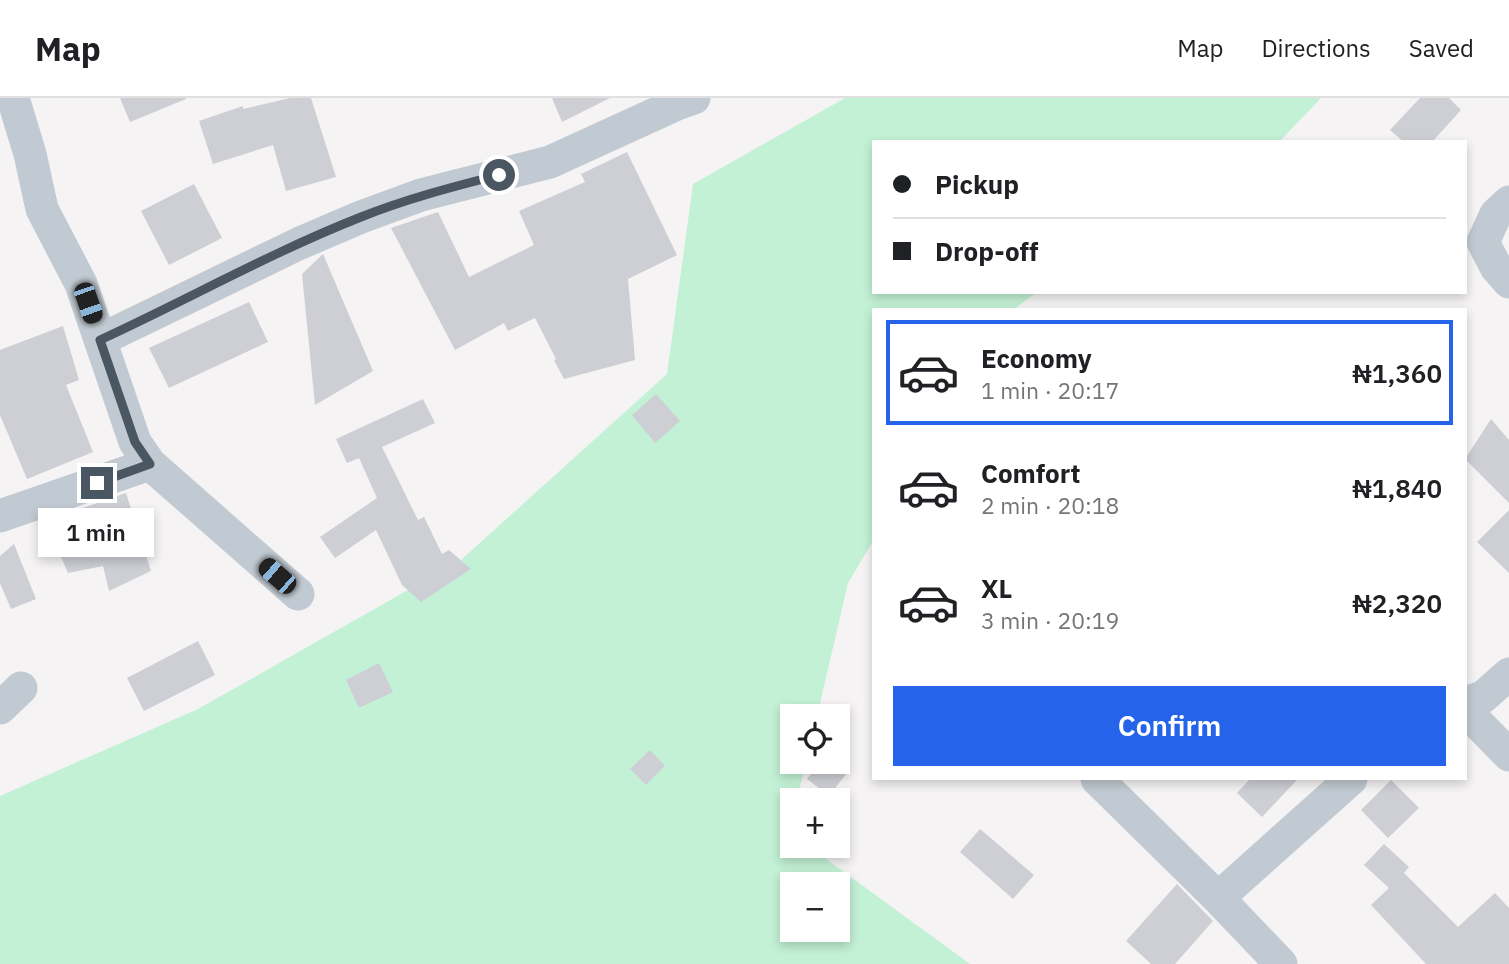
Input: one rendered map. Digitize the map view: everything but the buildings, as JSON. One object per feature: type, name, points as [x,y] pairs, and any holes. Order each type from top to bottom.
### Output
[{"type":"street","points":[[13,98],[30,154],[42,209],[81,284],[135,442],[150,464],[299,594]]},
{"type":"street","points":[[100,340],[361,216],[421,195],[550,162],[694,98]]},
{"type":"street","points":[[1509,202],[1496,214],[1483,242],[1496,267],[1509,282]]},
{"type":"street","points":[[0,516],[150,464]]},
{"type":"street","points":[[1467,703],[1483,697],[1509,674]]},
{"type":"street","points":[[1467,712],[1509,755]]},
{"type":"street","points":[[1098,780],[1281,964]]},
{"type":"street","points":[[1217,898],[1350,780]]},
{"type":"green space","points":[[845,98],[1321,98],[1281,140],[872,140],[872,294],[1034,294],[1016,308],[872,308],[872,543],[848,583],[820,704],[780,704],[780,774],[803,774],[800,788],[780,788],[780,858],[825,858],[844,872],[780,872],[780,942],[850,942],[850,876],[970,964],[0,964],[0,796],[198,709],[461,560],[667,374],[693,184]]},
{"type":"route","points":[[97,483],[150,464],[135,442],[100,340],[361,216],[421,195],[499,175]]}]
